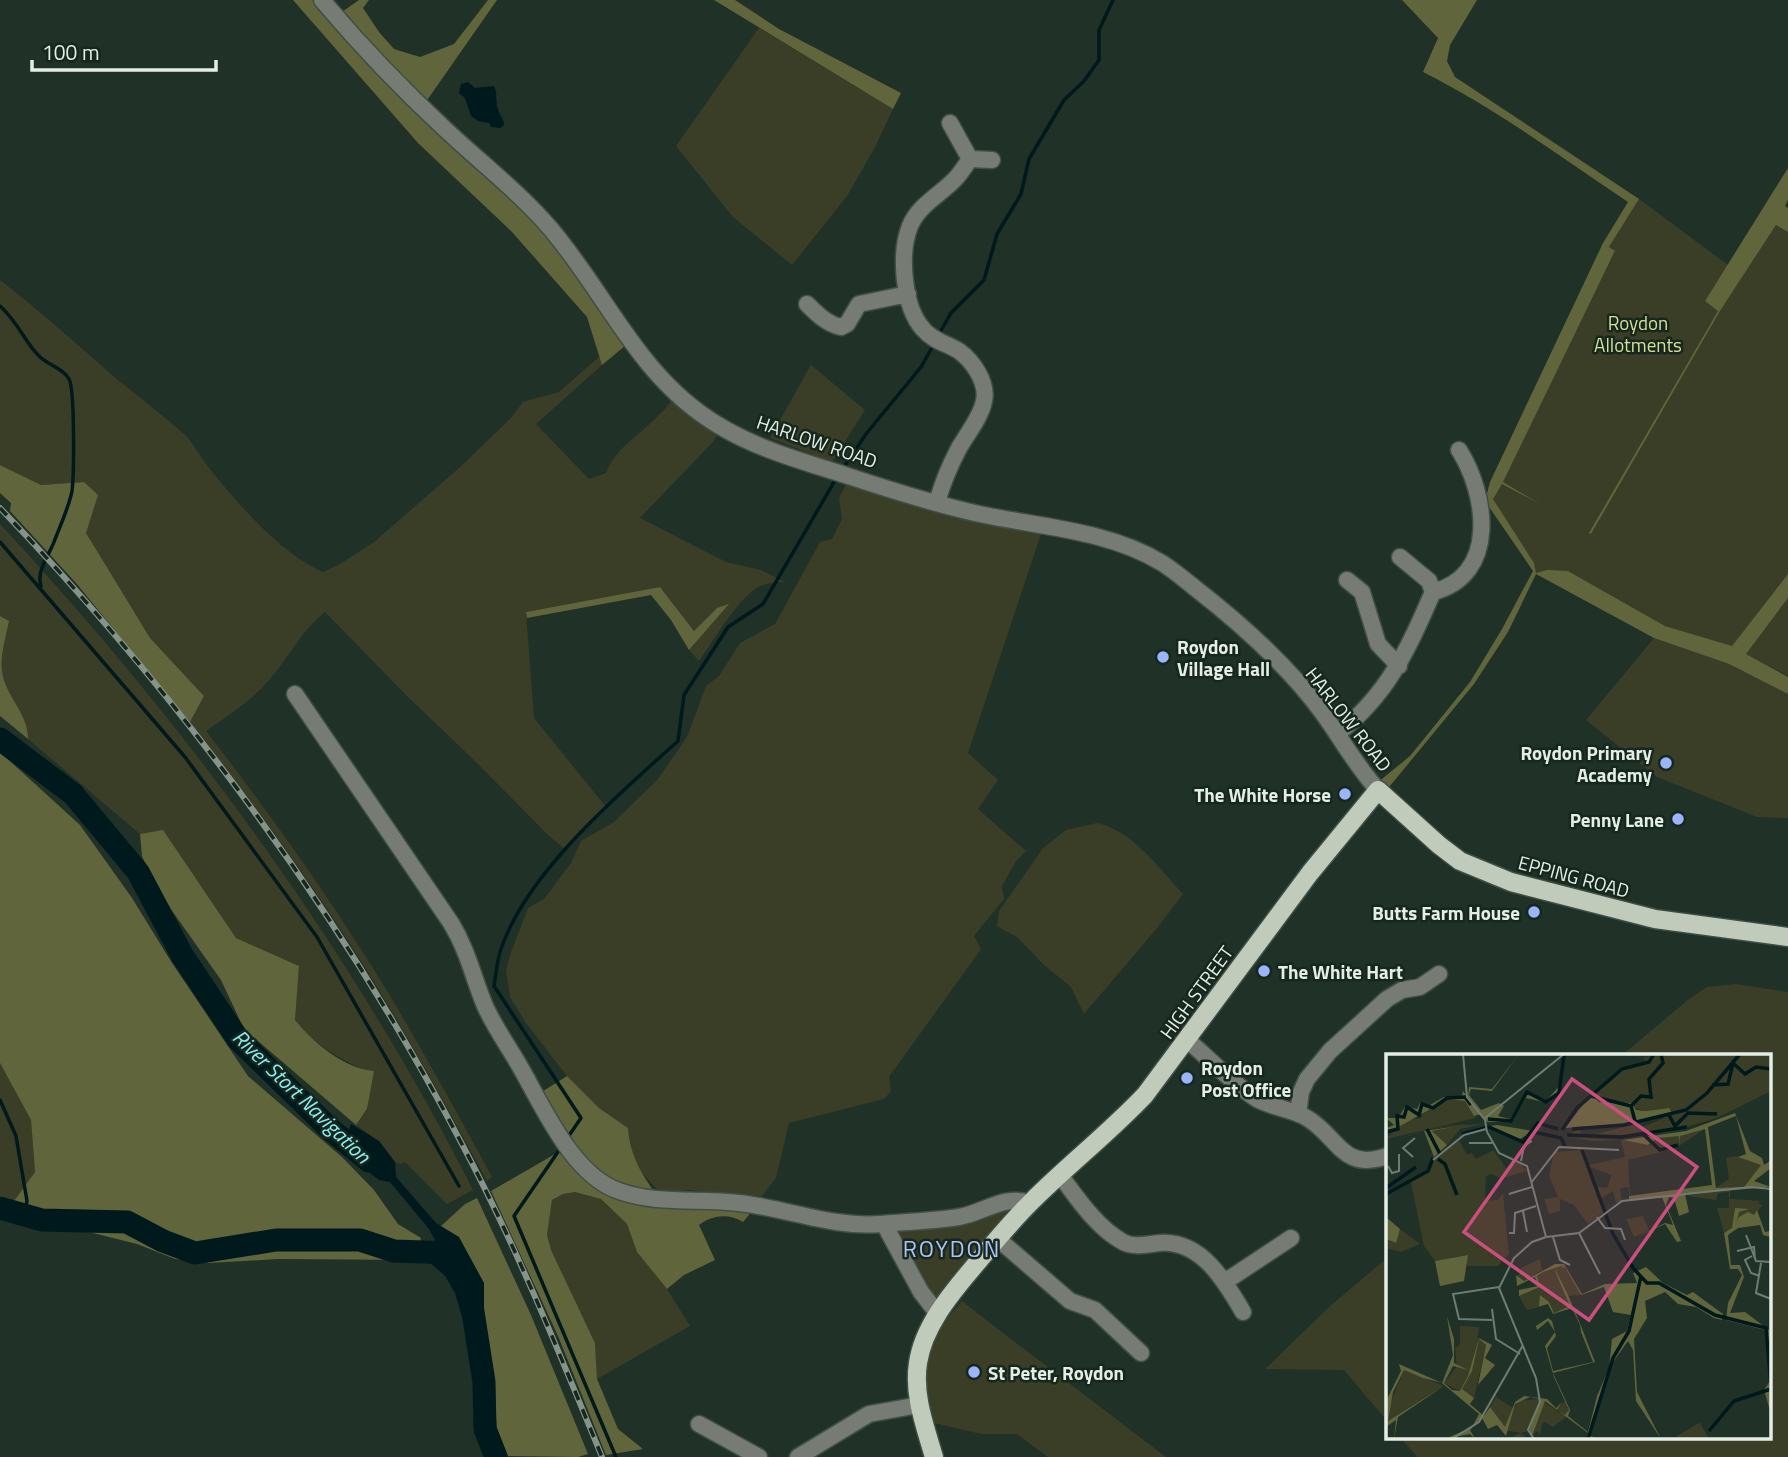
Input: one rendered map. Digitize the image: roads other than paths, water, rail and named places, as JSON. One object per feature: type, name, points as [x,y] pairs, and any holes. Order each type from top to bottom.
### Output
[{"type":"main road","name":"EPPING ROAD","points":[[1378,790],[1460,861],[1511,882],[1655,919],[1788,937]]},
{"type":"main road","name":"HIGH STREET","points":[[934,1457],[919,1405],[918,1363],[938,1314],[963,1280],[1030,1203],[1126,1115],[1162,1074],[1310,873],[1378,790]]},
{"type":"street","name":"HARLOW ROAD","points":[[322,0],[442,126],[549,227],[642,356],[678,398],[721,427],[807,463],[979,514],[1106,540],[1162,563],[1244,629],[1309,696],[1365,776],[1378,790]]},
{"type":"street","points":[[950,123],[970,159]]},
{"type":"street","points":[[937,503],[957,451],[985,401],[982,381],[973,365],[959,352],[937,342],[922,328],[911,309],[904,251],[910,226],[919,211],[956,178],[970,159]]},
{"type":"street","points":[[970,159],[992,159]]},
{"type":"street","points":[[807,304],[821,318],[841,327],[847,324],[859,304],[908,294]]},
{"type":"street","points":[[1433,592],[1448,588],[1469,569],[1477,554],[1482,510],[1469,466],[1459,450]]},
{"type":"street","points":[[1337,734],[1365,710],[1398,666],[1433,592],[1429,581],[1400,557]]},
{"type":"street","points":[[1347,580],[1362,592],[1378,644],[1398,666]]},
{"type":"street","points":[[295,694],[451,923],[464,945],[486,1008],[563,1140],[593,1176],[617,1191],[641,1198],[718,1200],[768,1206],[859,1225],[961,1217],[1013,1199],[1030,1203]]},
{"type":"street","points":[[1298,1114],[1301,1091],[1307,1079],[1330,1051],[1387,999],[1402,990],[1420,987],[1439,974]]},
{"type":"street","points":[[1187,1040],[1255,1098],[1308,1118],[1342,1152],[1358,1160],[1373,1161],[1386,1156]]},
{"type":"street","points":[[1060,1175],[1085,1209],[1124,1244],[1176,1243],[1207,1261],[1226,1281],[1243,1312]]},
{"type":"street","points":[[884,1224],[921,1292],[938,1314]]},
{"type":"street","points":[[1226,1281],[1291,1238]]},
{"type":"street","points":[[998,1239],[1070,1301],[1095,1310],[1141,1353]]},
{"type":"street","points":[[798,1457],[869,1414],[919,1405]]},
{"type":"street","points":[[699,1424],[759,1457]]},
{"type":"water","points":[[468,82],[475,88],[494,86],[504,125],[500,128],[491,127],[489,123],[478,121],[471,116],[465,98],[459,93],[461,84]]},
{"type":"water","points":[[351,1124],[379,1141],[395,1162],[396,1177],[436,1223],[459,1237],[484,1283],[484,1329],[466,1330],[455,1293],[445,1276],[427,1260],[435,1240],[429,1229],[390,1182],[379,1180],[341,1150]]},
{"type":"waterway","points":[[939,334],[951,313],[984,280],[997,234],[1021,194],[1029,159],[1064,100],[1084,81],[1099,60],[1099,30],[1113,0]]},
{"type":"waterway","points":[[0,306],[12,318],[34,350],[66,375],[71,386],[74,433],[72,491],[40,575],[41,586]]},
{"type":"waterway","points":[[842,470],[866,434],[921,367],[934,344]]},
{"type":"waterway","points":[[568,1137],[581,1118],[494,986],[501,949],[531,891],[553,863],[603,810],[678,741],[684,695],[728,627],[763,604],[837,477]]},
{"type":"waterway","points":[[0,542],[185,757],[317,937],[459,1186]]},
{"type":"waterway","name":"River Stort Navigation","points":[[0,739],[73,794],[138,872],[182,955],[238,1039],[330,1129],[369,1161]]},
{"type":"waterway","points":[[0,1100],[16,1136],[27,1201],[24,1215]]},
{"type":"waterway","points":[[562,1146],[514,1216],[616,1457]]},
{"type":"waterway","points":[[0,1208],[42,1220],[127,1222],[163,1241],[195,1253],[276,1240],[360,1240],[394,1251],[453,1253]]},
{"type":"waterway","name":"River Stort Navigation","points":[[471,1299],[484,1382],[485,1429],[496,1457]]},
{"type":"railway","points":[[0,508],[67,580],[194,732],[254,811],[365,975],[416,1060],[501,1222],[602,1457]]},
{"type":"place","name":"Roydon Village Hall","points":[[1163,657]]},
{"type":"place","name":"Roydon Primary Academy","points":[[1666,763]]},
{"type":"place","name":"The White Horse","points":[[1345,794]]},
{"type":"place","name":"Penny Lane","points":[[1678,819]]},
{"type":"place","name":"Butts Farm House","points":[[1534,912]]},
{"type":"place","name":"The White Hart","points":[[1264,971]]},
{"type":"place","name":"Roydon Post Office","points":[[1187,1078]]},
{"type":"place","name":"St Peter, Roydon","points":[[974,1372]]},
{"type":"district","name":"ROYDON","points":[[952,1248]]},
{"type":"park label","name":"Roydon Allotments","points":[[1638,333]]}]
